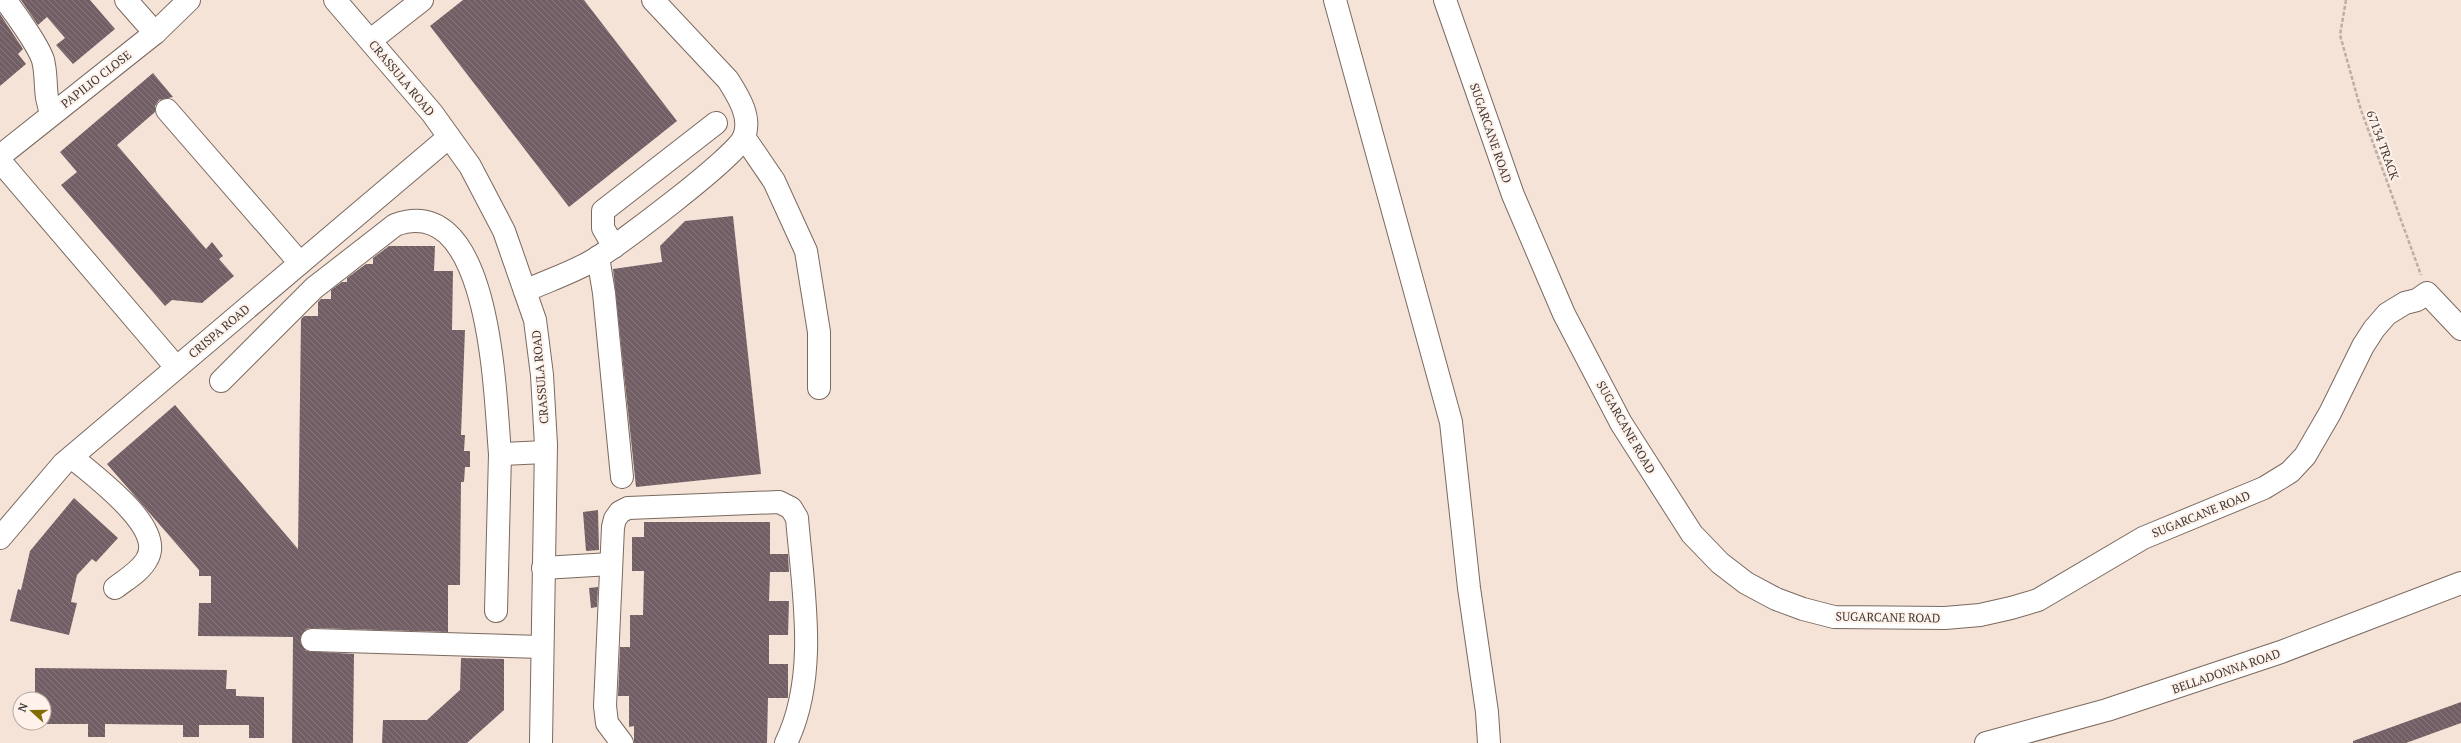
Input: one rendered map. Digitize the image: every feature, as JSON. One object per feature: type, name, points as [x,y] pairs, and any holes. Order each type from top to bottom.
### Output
[{"type":"street","points":[[4,0],[42,58],[46,74],[46,101],[52,114]]},
{"type":"street","points":[[126,0],[154,33]]},
{"type":"street","name":"PAPILIO CLOSE","points":[[0,156],[154,33],[189,0]]},
{"type":"street","name":"CRASSULA ROAD","points":[[335,0],[371,40],[432,113],[470,166],[504,231],[535,320],[541,367],[546,452],[540,703],[541,743]]},
{"type":"street","points":[[525,291],[606,252],[721,163],[739,146],[744,137],[746,127],[742,106],[728,80],[653,0]]},
{"type":"street","points":[[1334,0],[1451,422],[1469,588],[1487,712],[1489,743]]},
{"type":"street","name":"SUGARCANE ROAD","points":[[1445,0],[1513,195],[1564,314],[1621,423],[1692,534],[1720,563],[1746,583],[1776,599],[1803,610],[1834,617],[1945,618],[1980,615],[2011,608],[2038,600],[2144,538],[2264,488],[2290,472],[2305,456],[2326,420],[2363,346],[2374,329],[2387,314],[2427,293]]},
{"type":"street","points":[[371,40],[410,4]]},
{"type":"street","points":[[167,110],[300,263]]},
{"type":"street","points":[[622,477],[604,294],[606,252],[603,228],[603,211],[716,123]]},
{"type":"street","name":"CRISPA ROAD","points":[[2,530],[72,457],[176,367],[449,137]]},
{"type":"street","points":[[744,137],[774,181],[806,251],[819,332],[819,388]]},
{"type":"street","points":[[0,161],[176,367]]},
{"type":"street","points":[[221,382],[314,288],[389,230],[408,220],[430,221],[450,235],[463,254],[477,282],[491,350],[500,454],[496,611]]},
{"type":"street","points":[[2427,293],[2461,329]]},
{"type":"street","points":[[500,454],[546,452]]},
{"type":"street","points":[[72,457],[143,523],[150,538],[151,549],[147,560],[115,588]]},
{"type":"street","points":[[622,743],[607,723],[605,706],[611,564],[615,519],[620,512],[628,508],[779,502],[791,508],[797,518],[806,648],[801,694],[786,743]]},
{"type":"street","points":[[543,568],[611,564]]},
{"type":"street","name":"BELLADONNA ROAD","points":[[1986,743],[2108,710],[2281,652],[2461,583]]},
{"type":"street","points":[[312,640],[541,647]]},
{"type":"street","points":[[531,743],[540,703]]},
{"type":"street","points":[[540,703],[556,743]]},
{"type":"path","name":"67134 TRACK","points":[[2346,0],[2340,35],[2358,103],[2427,293]]},
{"type":"building","points":[[21,0],[90,0],[115,29],[73,64],[56,45],[65,38],[47,17],[38,25]]},
{"type":"building","points":[[463,0],[584,0],[677,121],[569,207],[430,26]]},
{"type":"building","points":[[0,14],[23,49],[18,54],[26,64],[0,86]]},
{"type":"building","points":[[153,73],[173,97],[159,100],[155,106],[155,112],[117,145],[206,249],[212,242],[223,256],[219,259],[234,276],[202,303],[172,300],[165,306],[61,185],[77,172],[60,152]]},
{"type":"building","points":[[733,216],[761,474],[636,487],[613,269],[662,262],[660,246],[685,221]]},
{"type":"building","points":[[389,246],[435,246],[434,271],[453,271],[452,330],[465,330],[461,435],[465,435],[464,451],[470,451],[470,467],[465,467],[464,482],[461,482],[460,585],[448,585],[448,632],[306,629],[300,640],[306,651],[354,654],[353,743],[292,743],[293,637],[198,636],[199,603],[211,603],[211,576],[199,576],[199,570],[107,464],[175,405],[298,549],[301,319],[304,316],[318,316],[318,302],[321,299],[331,299],[331,290],[342,282],[347,282],[347,278],[366,264],[373,264],[373,258]]},
{"type":"building","points":[[74,498],[118,538],[96,562],[92,559],[77,575],[71,602],[77,603],[69,635],[10,621],[18,589],[21,590],[30,551]]},
{"type":"building","points":[[598,510],[599,550],[586,551],[583,512]]},
{"type":"building","points":[[644,522],[770,522],[770,554],[788,554],[789,572],[770,572],[769,601],[789,601],[788,635],[769,635],[769,664],[788,664],[788,698],[768,698],[767,743],[634,743],[634,726],[629,727],[629,696],[618,696],[620,647],[630,647],[630,615],[643,615],[644,571],[632,571],[632,537],[644,537]]},
{"type":"building","points":[[598,587],[597,607],[591,608],[589,588]]},
{"type":"building","points":[[461,658],[504,659],[504,710],[467,743],[382,743],[383,720],[427,720],[460,690]]},
{"type":"building","points":[[35,668],[227,670],[226,689],[236,689],[236,696],[264,697],[264,738],[249,738],[249,725],[199,725],[199,737],[183,737],[183,725],[105,724],[105,737],[88,737],[88,724],[52,724],[52,691],[35,691]]},
{"type":"building","points":[[2461,702],[2461,723],[2406,743],[2353,743],[2353,741]]}]
